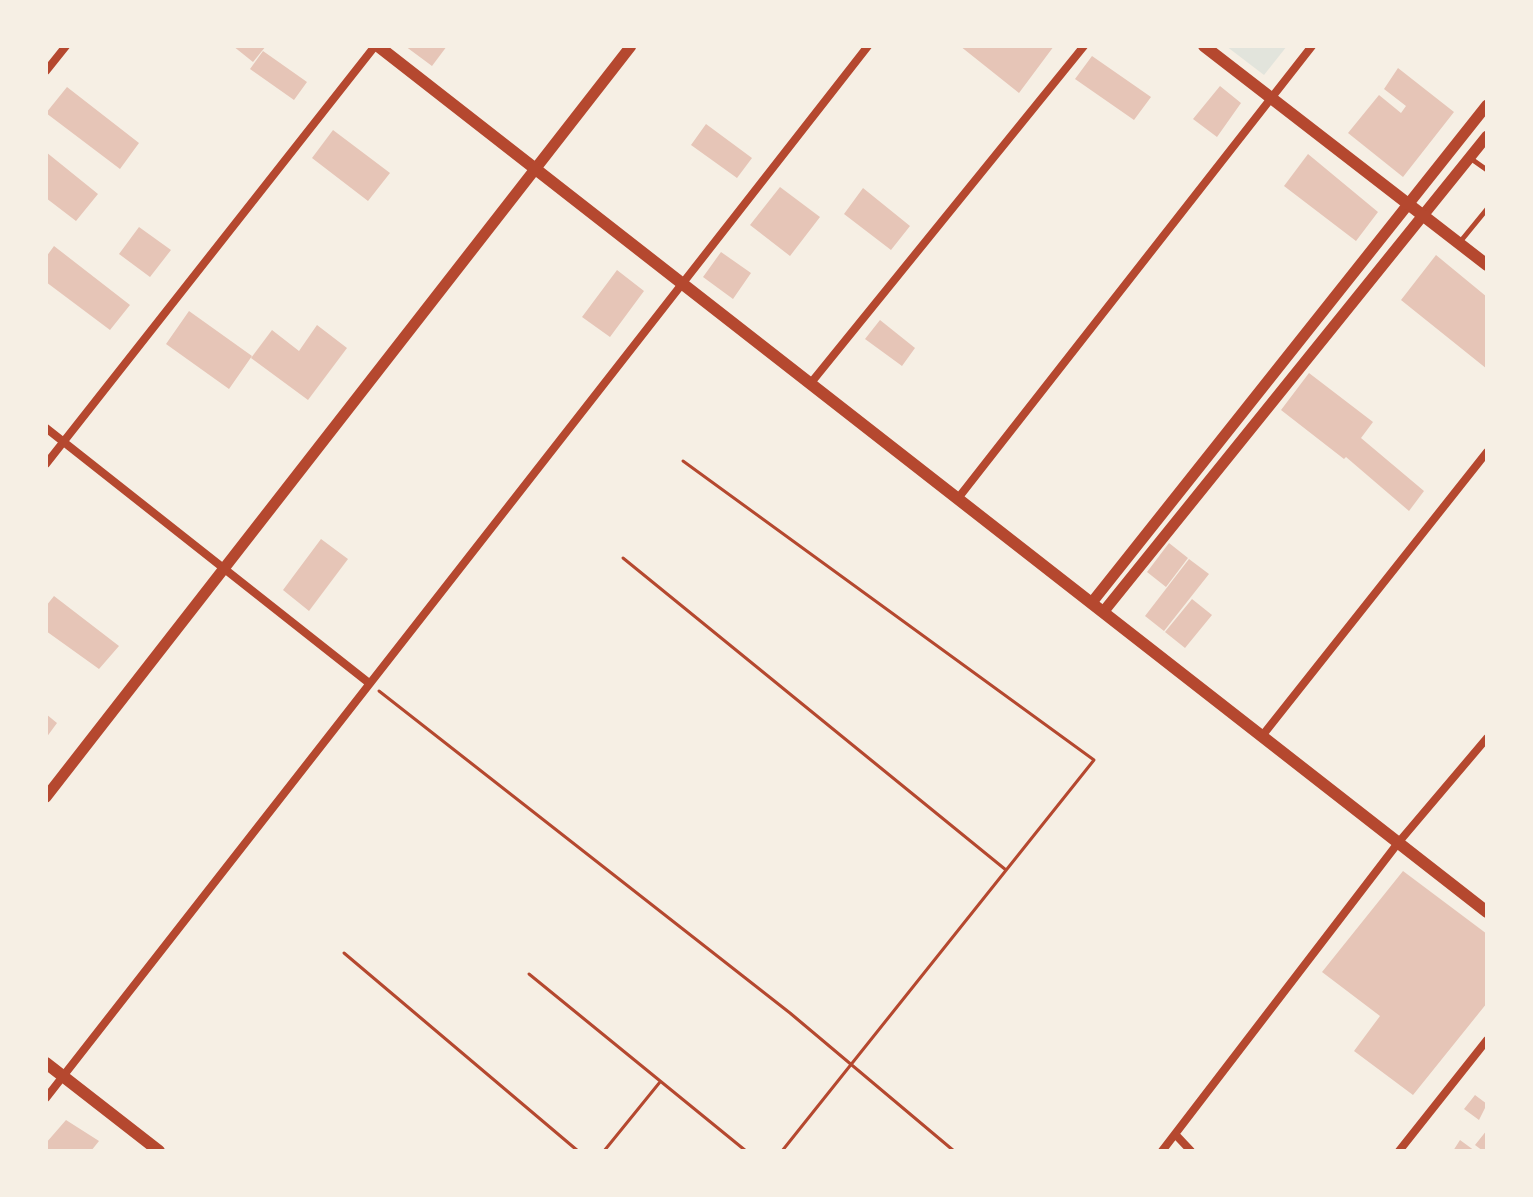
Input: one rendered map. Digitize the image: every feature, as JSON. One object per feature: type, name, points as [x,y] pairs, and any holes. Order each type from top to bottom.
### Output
[{"type":"main road","points":[[377,46],[1093,601],[1487,912]]},
{"type":"main road","points":[[1204,46],[1487,265]]},
{"type":"main road","points":[[46,1063],[159,1151]]},
{"type":"street","points":[[46,71],[66,46]]},
{"type":"street","points":[[46,464],[377,46]]},
{"type":"street","points":[[46,797],[631,46]]},
{"type":"street","points":[[46,1098],[868,46]]},
{"type":"street","points":[[810,384],[1084,46]]},
{"type":"street","points":[[959,497],[1312,46]]},
{"type":"street","points":[[1093,601],[1487,105]]},
{"type":"street","points":[[1104,611],[1487,136]]},
{"type":"street","points":[[46,428],[369,683]]},
{"type":"street","points":[[1262,736],[1487,452]]},
{"type":"street","points":[[1162,1151],[1398,843],[1487,738]]},
{"type":"street","points":[[1399,1151],[1487,1040]]},
{"type":"street","points":[[1175,1134],[1191,1151]]},
{"type":"lane","points":[[1469,157],[1487,170]]},
{"type":"lane","points":[[1459,243],[1487,209]]},
{"type":"path","points":[[683,461],[1094,760],[782,1151]]},
{"type":"path","points":[[623,558],[1006,870]]},
{"type":"path","points":[[369,683],[852,1064],[954,1151]]},
{"type":"path","points":[[344,953],[578,1151]]},
{"type":"path","points":[[529,974],[746,1151]]},
{"type":"path","points":[[604,1151],[660,1082]]},
{"type":"shaded area","points":[[1226,46],[1287,46],[1264,75]]},
{"type":"building","points":[[233,46],[266,46],[253,62]]},
{"type":"building","points":[[405,46],[447,46],[432,66]]},
{"type":"building","points":[[960,46],[1054,46],[1019,93]]},
{"type":"building","points":[[263,51],[307,82],[294,100],[250,69]]},
{"type":"building","points":[[1092,56],[1151,97],[1134,120],[1075,79]]},
{"type":"building","points":[[1398,68],[1454,112],[1403,177],[1348,133],[1379,95],[1401,113],[1406,106],[1384,89]]},
{"type":"building","points":[[1220,86],[1241,103],[1217,137],[1193,119]]},
{"type":"building","points":[[67,87],[139,143],[120,169],[46,113]]},
{"type":"building","points":[[706,124],[752,158],[737,178],[691,145]]},
{"type":"building","points":[[333,130],[390,173],[368,201],[312,158]]},
{"type":"building","points":[[46,152],[98,194],[76,221],[46,198]]},
{"type":"building","points":[[1308,154],[1378,212],[1356,241],[1284,186]]},
{"type":"building","points":[[780,187],[820,217],[790,256],[750,225]]},
{"type":"building","points":[[863,188],[910,226],[891,250],[844,214]]},
{"type":"building","points":[[139,227],[171,250],[150,277],[119,254]]},
{"type":"building","points":[[54,246],[130,305],[110,330],[46,282],[46,257]]},
{"type":"building","points":[[721,252],[751,273],[733,299],[703,277]]},
{"type":"building","points":[[1436,255],[1487,297],[1487,369],[1401,300]]},
{"type":"building","points":[[617,270],[644,291],[610,337],[582,317]]},
{"type":"building","points":[[189,311],[252,356],[229,389],[166,344]]},
{"type":"building","points":[[880,320],[915,348],[902,366],[865,339]]},
{"type":"building","points":[[317,325],[347,348],[308,400],[251,358],[272,330],[299,351]]},
{"type":"building","points":[[1309,373],[1373,422],[1361,438],[1424,491],[1409,511],[1346,457],[1344,459],[1281,410]]},
{"type":"building","points":[[321,539],[348,559],[309,611],[283,590]]},
{"type":"building","points":[[1169,543],[1188,558],[1166,587],[1147,572]]},
{"type":"building","points":[[1189,559],[1209,574],[1164,631],[1145,616]]},
{"type":"building","points":[[54,596],[119,646],[99,669],[46,631],[46,606]]},
{"type":"building","points":[[1192,599],[1212,615],[1185,648],[1165,632]]},
{"type":"building","points":[[46,714],[57,723],[46,738]]},
{"type":"building","points":[[1403,871],[1487,934],[1487,1003],[1413,1095],[1354,1051],[1380,1016],[1322,972]]},
{"type":"building","points":[[1475,1095],[1487,1104],[1479,1120],[1464,1109]]},
{"type":"building","points":[[66,1120],[99,1141],[91,1151],[46,1151],[46,1143]]},
{"type":"building","points":[[1487,1130],[1487,1151],[1483,1151],[1475,1145]]},
{"type":"building","points":[[1460,1140],[1475,1151],[1453,1151]]}]
